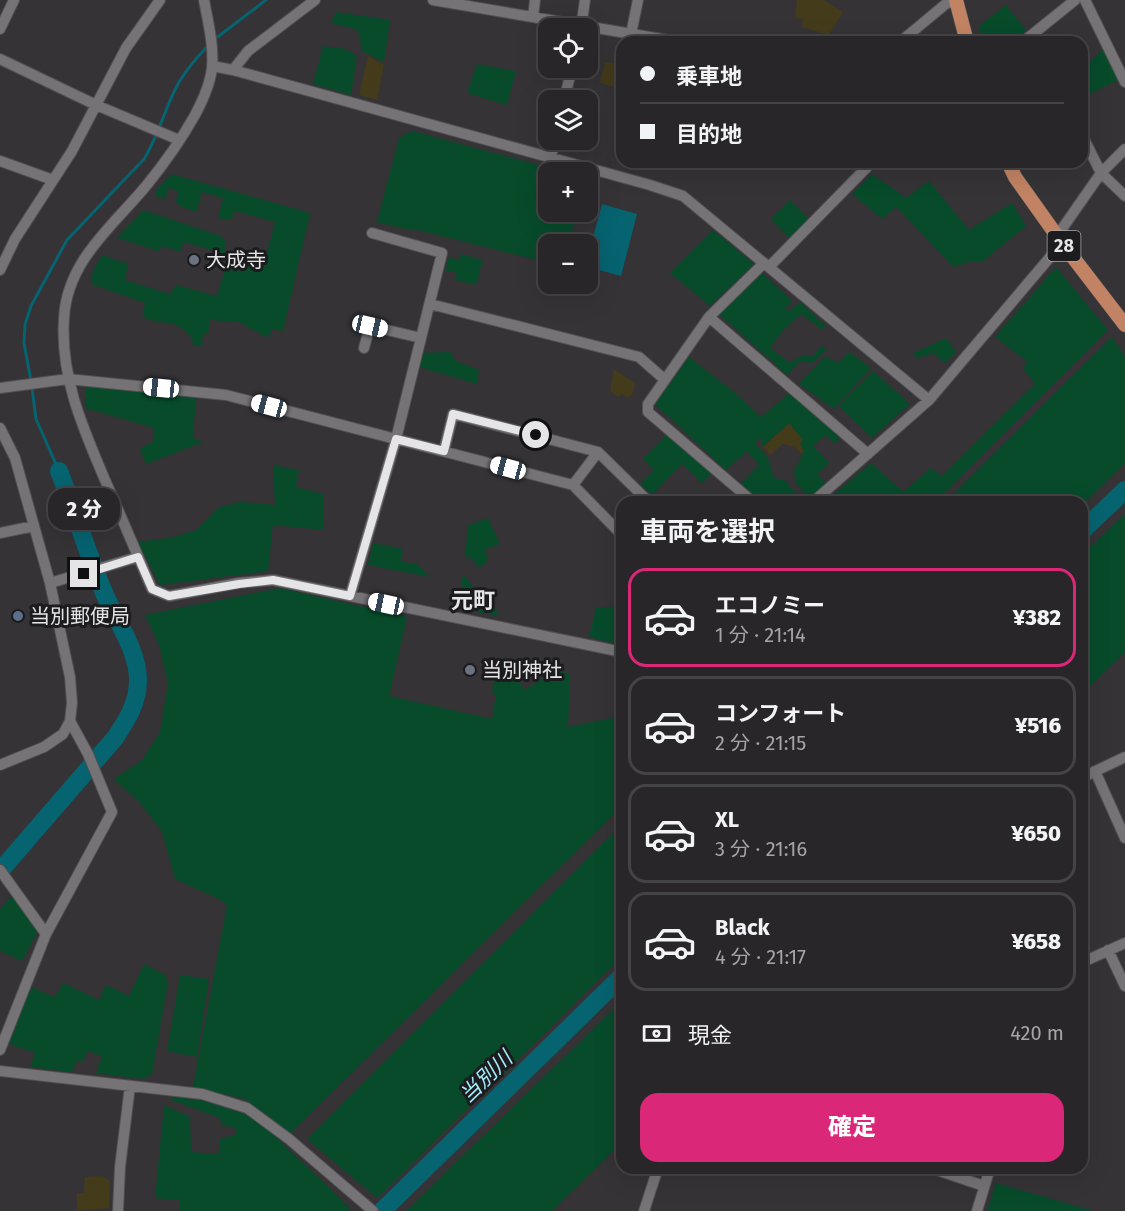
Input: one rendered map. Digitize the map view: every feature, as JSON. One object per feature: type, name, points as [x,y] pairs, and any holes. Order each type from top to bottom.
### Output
[{"type":"main road","points":[[956,1],[965,36]]},
{"type":"main road","name":"28","points":[[1011,168],[1059,240],[1125,326]]},
{"type":"street","points":[[0,29],[14,0]]},
{"type":"street","points":[[0,270],[15,239],[72,151],[126,48],[160,0]]},
{"type":"street","points":[[204,0],[212,61],[204,97],[179,140],[146,186],[92,246],[71,286],[64,315],[65,358],[78,415],[152,589],[169,596],[273,580],[616,651]]},
{"type":"street","points":[[233,70],[248,51],[315,0]]},
{"type":"street","points":[[433,0],[538,18]]},
{"type":"street","points":[[533,17],[535,0]]},
{"type":"street","points":[[582,18],[585,0]]},
{"type":"street","points":[[631,34],[638,0]]},
{"type":"street","points":[[1037,36],[1075,0]]},
{"type":"street","points":[[1084,0],[1125,82]]},
{"type":"street","points":[[907,36],[947,3],[956,1]]},
{"type":"street","points":[[598,29],[643,36]]},
{"type":"street","points":[[0,59],[96,105],[179,140]]},
{"type":"street","points":[[212,61],[233,70],[551,157],[683,196],[929,400]]},
{"type":"street","points":[[1088,147],[1101,173],[1125,196]]},
{"type":"street","points":[[820,496],[929,400],[1059,240],[1101,173],[1125,149]]},
{"type":"street","points":[[551,157],[553,150]]},
{"type":"street","points":[[0,160],[53,180]]},
{"type":"street","points":[[746,496],[648,412],[648,404],[709,317],[866,168]]},
{"type":"street","points":[[350,596],[396,439],[442,253],[372,233]]},
{"type":"street","points":[[430,304],[639,357],[664,379]]},
{"type":"street","points":[[709,317],[868,453]]},
{"type":"street","points":[[364,348],[370,326],[421,338]]},
{"type":"street","points":[[0,388],[68,379],[226,395],[573,485],[616,529]]},
{"type":"street","points":[[444,451],[453,414],[598,452],[643,496]]},
{"type":"street","points":[[0,428],[15,458],[50,583],[72,690],[70,721],[63,734],[54,741],[0,765]]},
{"type":"street","points":[[573,485],[598,452]]},
{"type":"street","points":[[0,533],[34,526]]},
{"type":"street","points":[[50,583],[138,557]]},
{"type":"street","points":[[0,1050],[46,934],[112,812],[88,754],[70,721]]},
{"type":"street","points":[[1088,774],[1125,757]]},
{"type":"street","points":[[1095,771],[1125,838]]},
{"type":"street","points":[[0,870],[46,934]]},
{"type":"street","points":[[1088,960],[1125,943]]},
{"type":"street","points":[[1108,950],[1125,986]]},
{"type":"street","points":[[0,1071],[202,1094],[247,1108],[289,1138],[373,1211]]},
{"type":"street","points":[[118,1211],[120,1167],[129,1086]]},
{"type":"street","points":[[644,1211],[656,1174]]},
{"type":"street","points":[[949,1174],[984,1186]]},
{"type":"street","points":[[976,1211],[988,1174]]},
{"type":"green space","points":[[1006,5],[1026,30],[1020,36],[982,36],[979,26]]},
{"type":"green space","points":[[336,12],[390,20],[384,62],[362,51],[358,30],[331,23]]},
{"type":"green space","points":[[323,46],[346,49],[357,56],[351,95],[313,84]]},
{"type":"green space","points":[[1103,50],[1118,80],[1088,95],[1088,65]]},
{"type":"green space","points":[[477,64],[516,71],[507,105],[467,93]]},
{"type":"green space","points":[[412,131],[538,165],[538,222],[575,222],[571,234],[538,234],[538,260],[377,222],[399,138]]},
{"type":"green space","points":[[171,174],[310,213],[283,331],[272,329],[268,338],[239,322],[210,320],[208,334],[203,334],[202,345],[192,346],[193,340],[181,327],[142,316],[145,303],[91,284],[93,270],[102,255],[128,264],[125,280],[170,294],[176,285],[217,296],[229,255],[184,242],[180,252],[162,246],[159,251],[117,238],[143,210],[221,236],[226,240],[224,250],[265,260],[275,222],[235,211],[231,220],[218,218],[223,198],[202,192],[196,212],[176,202],[178,191],[168,188],[165,199],[155,196],[156,191]]},
{"type":"green space","points":[[872,174],[906,198],[929,181],[969,230],[1012,203],[1026,226],[983,261],[971,261],[954,267],[896,207],[882,219],[852,194]]},
{"type":"green space","points":[[790,200],[809,219],[789,238],[771,219]]},
{"type":"green space","points":[[713,230],[754,264],[710,306],[670,273]]},
{"type":"green space","points":[[461,254],[483,260],[476,285],[455,280],[457,273],[445,270],[449,257],[459,260]]},
{"type":"green space","points":[[1056,267],[1108,330],[941,496],[832,496],[871,463],[903,492],[931,468],[942,476],[1035,384],[1023,368],[1028,362],[995,337]]},
{"type":"green space","points":[[761,272],[792,301],[785,309],[788,312],[800,302],[826,326],[823,330],[801,314],[784,329],[770,348],[790,363],[803,355],[814,355],[821,346],[827,349],[812,363],[800,361],[787,375],[718,313]]},
{"type":"green space","points":[[1112,337],[1125,357],[1125,463],[1088,499],[1088,496],[951,496]]},
{"type":"green space","points":[[946,338],[956,352],[945,363],[933,353],[917,358],[913,353]]},
{"type":"green space","points":[[450,352],[456,361],[479,370],[477,384],[419,367],[423,353]]},
{"type":"green space","points":[[849,352],[871,368],[834,409],[799,384],[825,356],[838,363]]},
{"type":"green space","points":[[689,357],[734,392],[761,417],[790,393],[841,435],[835,444],[825,435],[813,446],[829,463],[817,474],[826,484],[815,496],[807,496],[796,483],[794,472],[804,451],[789,423],[763,447],[761,437],[755,443],[768,458],[774,478],[786,481],[797,496],[754,496],[741,484],[759,465],[747,451],[726,470],[655,404]]},
{"type":"green space","points":[[873,371],[910,404],[872,438],[839,406]]},
{"type":"green space","points":[[85,386],[196,396],[193,438],[203,442],[146,464],[140,449],[154,441],[154,428],[85,408]]},
{"type":"green space","points":[[669,432],[712,473],[702,483],[682,464],[652,495],[640,484],[654,470],[643,459]]},
{"type":"green space","points":[[273,465],[299,470],[296,487],[323,494],[324,530],[273,525],[268,571],[160,585],[138,542],[174,537],[196,530],[219,507],[240,502],[275,505]]},
{"type":"green space","points":[[1125,514],[1125,652],[1088,688],[1088,549]]},
{"type":"green space","points":[[488,518],[500,544],[485,549],[488,561],[479,568],[471,557],[465,558],[468,525]]},
{"type":"green space","points":[[373,543],[403,549],[401,562],[417,564],[430,577],[368,565]]},
{"type":"green space","points":[[463,574],[480,596],[498,611],[498,616],[458,608]]},
{"type":"green space","points":[[280,588],[407,617],[389,696],[492,719],[496,694],[492,693],[498,660],[506,658],[524,690],[556,671],[570,674],[568,727],[616,717],[616,812],[291,1133],[245,1099],[193,1087],[227,905],[175,879],[162,831],[139,802],[114,779],[142,760],[160,732],[168,683],[159,645],[145,615]]},
{"type":"green space","points":[[616,606],[616,644],[589,637],[596,608]]},
{"type":"green space","points":[[616,830],[616,963],[377,1198],[307,1139]]},
{"type":"green space","points":[[12,896],[35,926],[37,933],[22,961],[0,951],[0,909]]},
{"type":"green space","points":[[144,964],[165,975],[168,982],[152,1074],[144,1079],[96,1073],[102,1056],[87,1051],[83,1062],[77,1060],[72,1072],[30,1067],[35,1053],[9,1044],[31,987],[55,997],[63,983],[99,1000],[106,985],[129,996]]},
{"type":"green space","points":[[180,975],[209,979],[197,1057],[167,1051]]},
{"type":"green space","points":[[616,1007],[616,1148],[552,1211],[406,1211]]},
{"type":"green space","points":[[171,1096],[206,1101],[245,1114],[278,1136],[279,1140],[351,1209],[349,1211],[180,1211],[180,1200],[155,1198],[164,1105],[190,1117],[191,1152],[219,1154],[220,1139],[235,1135],[235,1128],[222,1125],[220,1118],[171,1100]]},
{"type":"green space","points":[[996,1183],[1094,1211],[987,1211]]},
{"type":"sand","points":[[797,0],[824,0],[843,12],[829,35],[802,27],[803,19],[795,18]]},
{"type":"sand","points":[[368,56],[384,65],[377,100],[359,95]]},
{"type":"sand","points":[[605,62],[616,63],[616,87],[600,83]]},
{"type":"sand","points":[[614,369],[635,383],[633,393],[628,398],[622,394],[618,397],[610,391]]},
{"type":"sand","points":[[789,423],[803,440],[800,443],[804,451],[801,454],[795,447],[783,444],[770,455],[763,447]]},
{"type":"sand","points":[[102,1176],[110,1181],[109,1208],[77,1211],[77,1193],[84,1193],[85,1177]]},
{"type":"water","points":[[602,204],[637,214],[621,276],[598,270],[598,234],[594,234]]},
{"type":"waterway","points":[[215,39],[266,0]]},
{"type":"waterway","points":[[31,381],[24,343],[25,325],[31,306],[67,240],[144,159],[179,82],[208,46]]},
{"type":"waterway","points":[[32,388],[36,419],[59,471]]},
{"type":"waterway","points":[[0,871],[115,738],[131,711],[138,688],[137,669],[131,647],[105,595],[59,471]]},
{"type":"waterway","name":"当別川","points":[[1088,525],[1125,490]]},
{"type":"waterway","name":"当別川","points":[[382,1211],[616,982]]},
{"type":"place","name":"大成寺","points":[[194,260]]},
{"type":"place","name":"当別郵便局","points":[[18,616]]},
{"type":"place","name":"当別神社","points":[[470,670]]},
{"type":"district","name":"元町","points":[[473,600]]},
{"type":"route","points":[[84,574],[138,557],[152,589],[169,596],[273,580],[350,596],[396,439],[444,451],[453,414],[536,435]]}]
